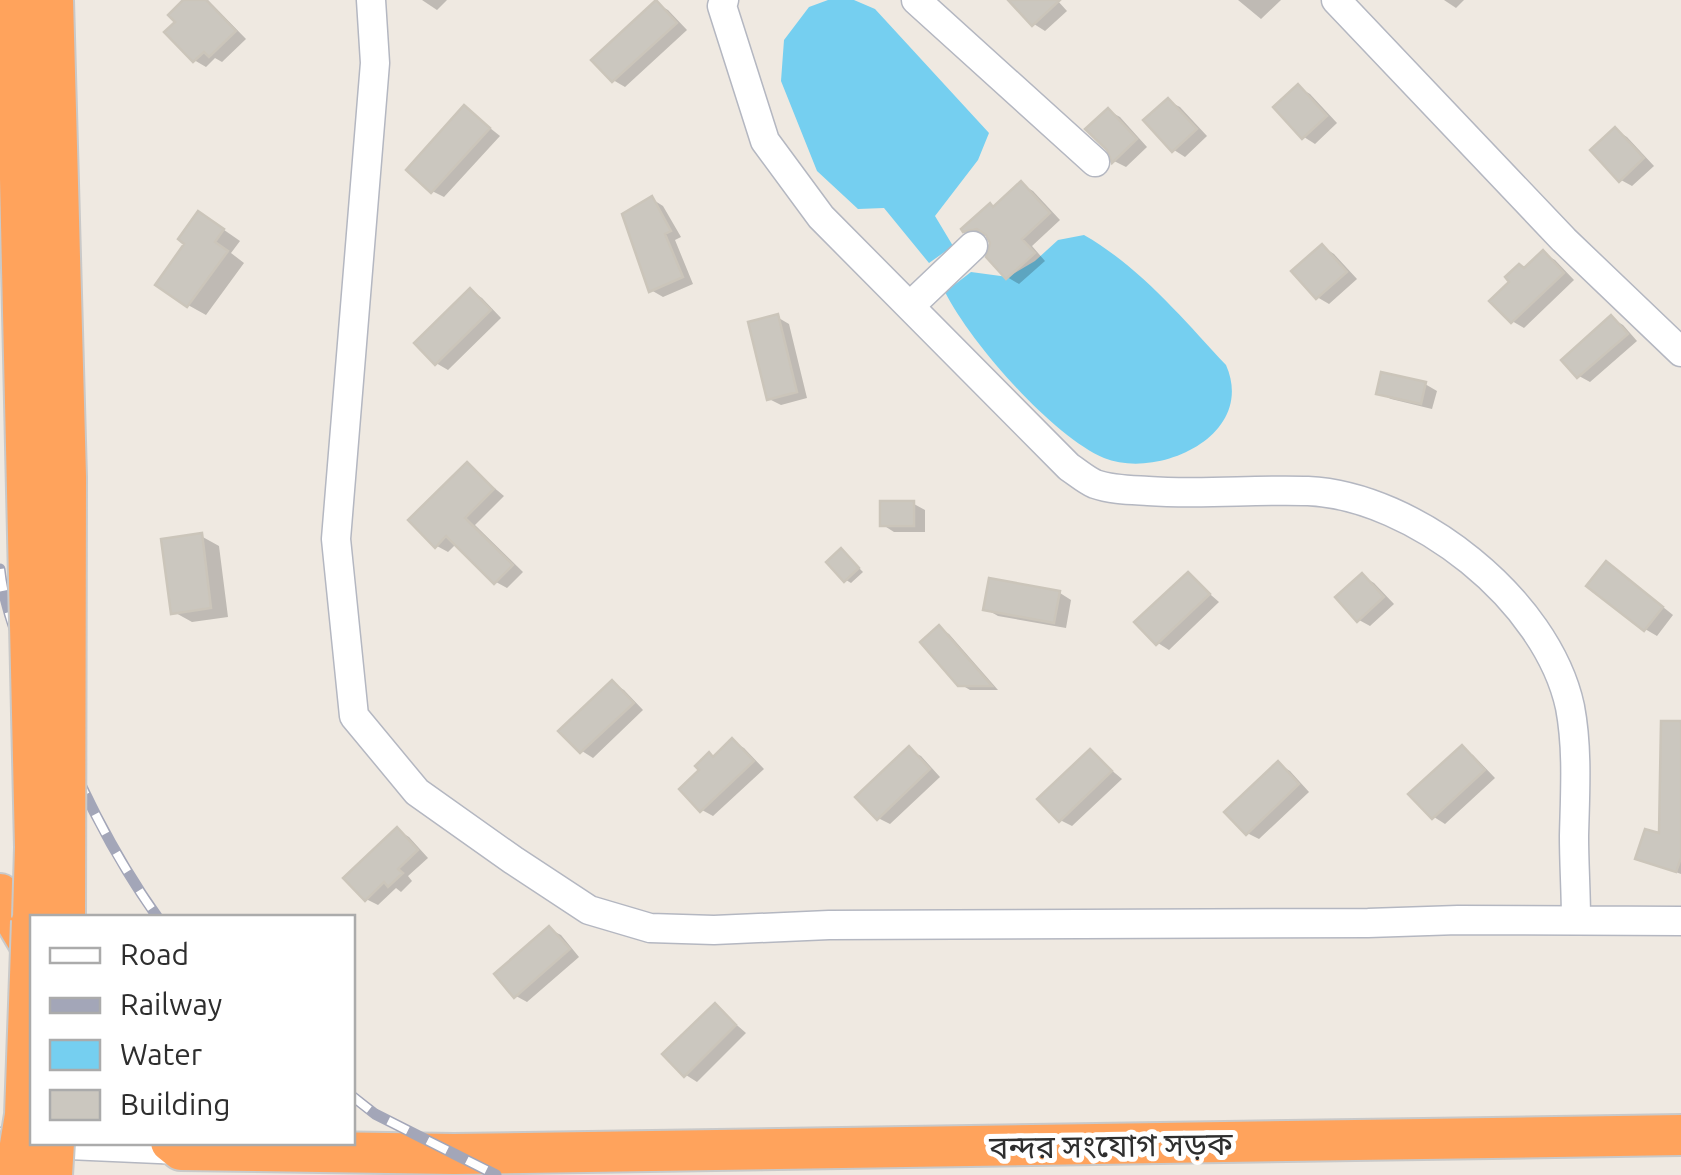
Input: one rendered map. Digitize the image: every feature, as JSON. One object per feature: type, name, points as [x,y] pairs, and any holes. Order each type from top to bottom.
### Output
[{"type":"highway","points":[[16,0],[35,828],[32,915]]},
{"type":"highway","points":[[53,0],[66,477],[65,915]]},
{"type":"highway","points":[[0,894],[30,945]]},
{"type":"highway","points":[[14,1175],[25,1114],[30,975]]},
{"type":"highway","name":"বন্দর সংযোগ সড়ক","points":[[176,1146],[454,1154],[1681,1134]]},
{"type":"highway","points":[[52,1175],[54,1145]]},
{"type":"street","points":[[372,0],[375,63],[336,540],[354,716],[417,792],[589,910],[650,928],[1681,921]]},
{"type":"street","points":[[724,0],[722,6],[765,141],[821,217],[920,296],[1038,438],[1070,467],[1094,483],[1119,489],[1174,493],[1310,491],[1348,497],[1432,530],[1510,600],[1539,636],[1570,705],[1574,737],[1576,920]]},
{"type":"street","points":[[916,0],[1096,162]]},
{"type":"street","points":[[1336,0],[1564,240],[1681,352]]},
{"type":"street","points":[[920,296],[972,248]]},
{"type":"street","name":"বন্দর সংযোগ সড়ক","points":[[0,1142],[30,1143]]},
{"type":"street","name":"বন্দর সংযোগ সড়ক","points":[[132,1145],[176,1146]]},
{"type":"water","points":[[828,0],[854,0],[875,9],[989,133],[978,160],[935,216],[953,246],[929,263],[884,208],[858,209],[817,171],[781,81],[784,40],[809,7]]},
{"type":"water","points":[[1084,235],[1142,278],[1226,365],[1232,390],[1228,413],[1197,446],[1175,457],[1126,463],[1083,447],[1014,386],[973,336],[945,292],[971,272],[1008,277],[1035,261],[1058,240]]},
{"type":"building","points":[[183,0],[206,0],[236,31],[209,57],[204,52],[193,62],[164,32],[175,22],[168,15]]},
{"type":"building","points":[[656,0],[677,23],[612,82],[591,60]]},
{"type":"building","points":[[1008,0],[1060,0],[1032,26]]},
{"type":"building","points":[[1298,84],[1327,116],[1302,139],[1273,107]]},
{"type":"building","points":[[1168,98],[1197,129],[1172,152],[1143,120]]},
{"type":"building","points":[[464,105],[490,128],[431,193],[406,170]]},
{"type":"building","points":[[1108,108],[1137,139],[1112,163],[1107,150],[1085,129]]},
{"type":"building","points":[[1615,127],[1644,158],[1619,182],[1590,150]]},
{"type":"building","points":[[1021,181],[1050,213],[1022,239],[1035,253],[1006,279],[986,257],[990,243],[986,235],[977,229],[961,229]]},
{"type":"building","points":[[652,196],[671,231],[665,234],[683,277],[649,292],[622,214]]},
{"type":"building","points":[[198,211],[224,229],[215,242],[228,251],[187,307],[155,285],[184,244],[178,239]]},
{"type":"building","points":[[1322,244],[1347,272],[1316,299],[1291,271]]},
{"type":"building","points":[[1543,250],[1564,273],[1511,323],[1489,301],[1509,282],[1505,277],[1519,264],[1524,268]]},
{"type":"building","points":[[470,288],[491,310],[435,365],[414,343]]},
{"type":"building","points":[[778,314],[797,392],[767,400],[748,322]]},
{"type":"building","points":[[1611,315],[1628,334],[1577,378],[1561,360]]},
{"type":"building","points":[[1381,372],[1426,382],[1421,404],[1376,394]]},
{"type":"building","points":[[467,462],[494,489],[465,518],[513,565],[494,584],[446,536],[435,548],[408,520]]},
{"type":"building","points":[[880,501],[914,501],[914,526],[880,526]]},
{"type":"building","points":[[202,533],[211,608],[171,614],[161,539]]},
{"type":"building","points":[[841,548],[859,568],[844,582],[826,562]]},
{"type":"building","points":[[1606,561],[1663,607],[1644,631],[1586,586]]},
{"type":"building","points":[[1188,572],[1210,594],[1156,645],[1134,622]]},
{"type":"building","points":[[1362,573],[1384,597],[1357,622],[1335,597]]},
{"type":"building","points":[[989,578],[1060,591],[1054,623],[983,610]]},
{"type":"building","points":[[939,625],[992,686],[958,686],[920,642]]},
{"type":"building","points":[[612,680],[634,703],[580,753],[558,731]]},
{"type":"building","points":[[1661,721],[1681,721],[1681,858],[1676,872],[1635,859],[1645,829],[1659,833]]},
{"type":"building","points":[[732,738],[754,761],[700,812],[679,789],[699,770],[695,766],[709,752],[713,757]]},
{"type":"building","points":[[1462,745],[1485,770],[1432,819],[1408,794]]},
{"type":"building","points":[[909,746],[930,769],[877,820],[855,797]]},
{"type":"building","points":[[1090,749],[1112,771],[1059,822],[1037,799]]},
{"type":"building","points":[[1278,761],[1299,784],[1246,835],[1224,812]]},
{"type":"building","points":[[397,827],[418,850],[398,869],[403,873],[388,887],[384,882],[365,901],[343,878]]},
{"type":"building","points":[[549,926],[570,949],[514,998],[494,974]]},
{"type":"building","points":[[715,1003],[736,1025],[684,1077],[662,1054]]},
{"type":"railway","points":[[0,569],[18,640],[83,790],[156,915]]},
{"type":"railway","points":[[355,1098],[375,1114],[496,1175]]}]
